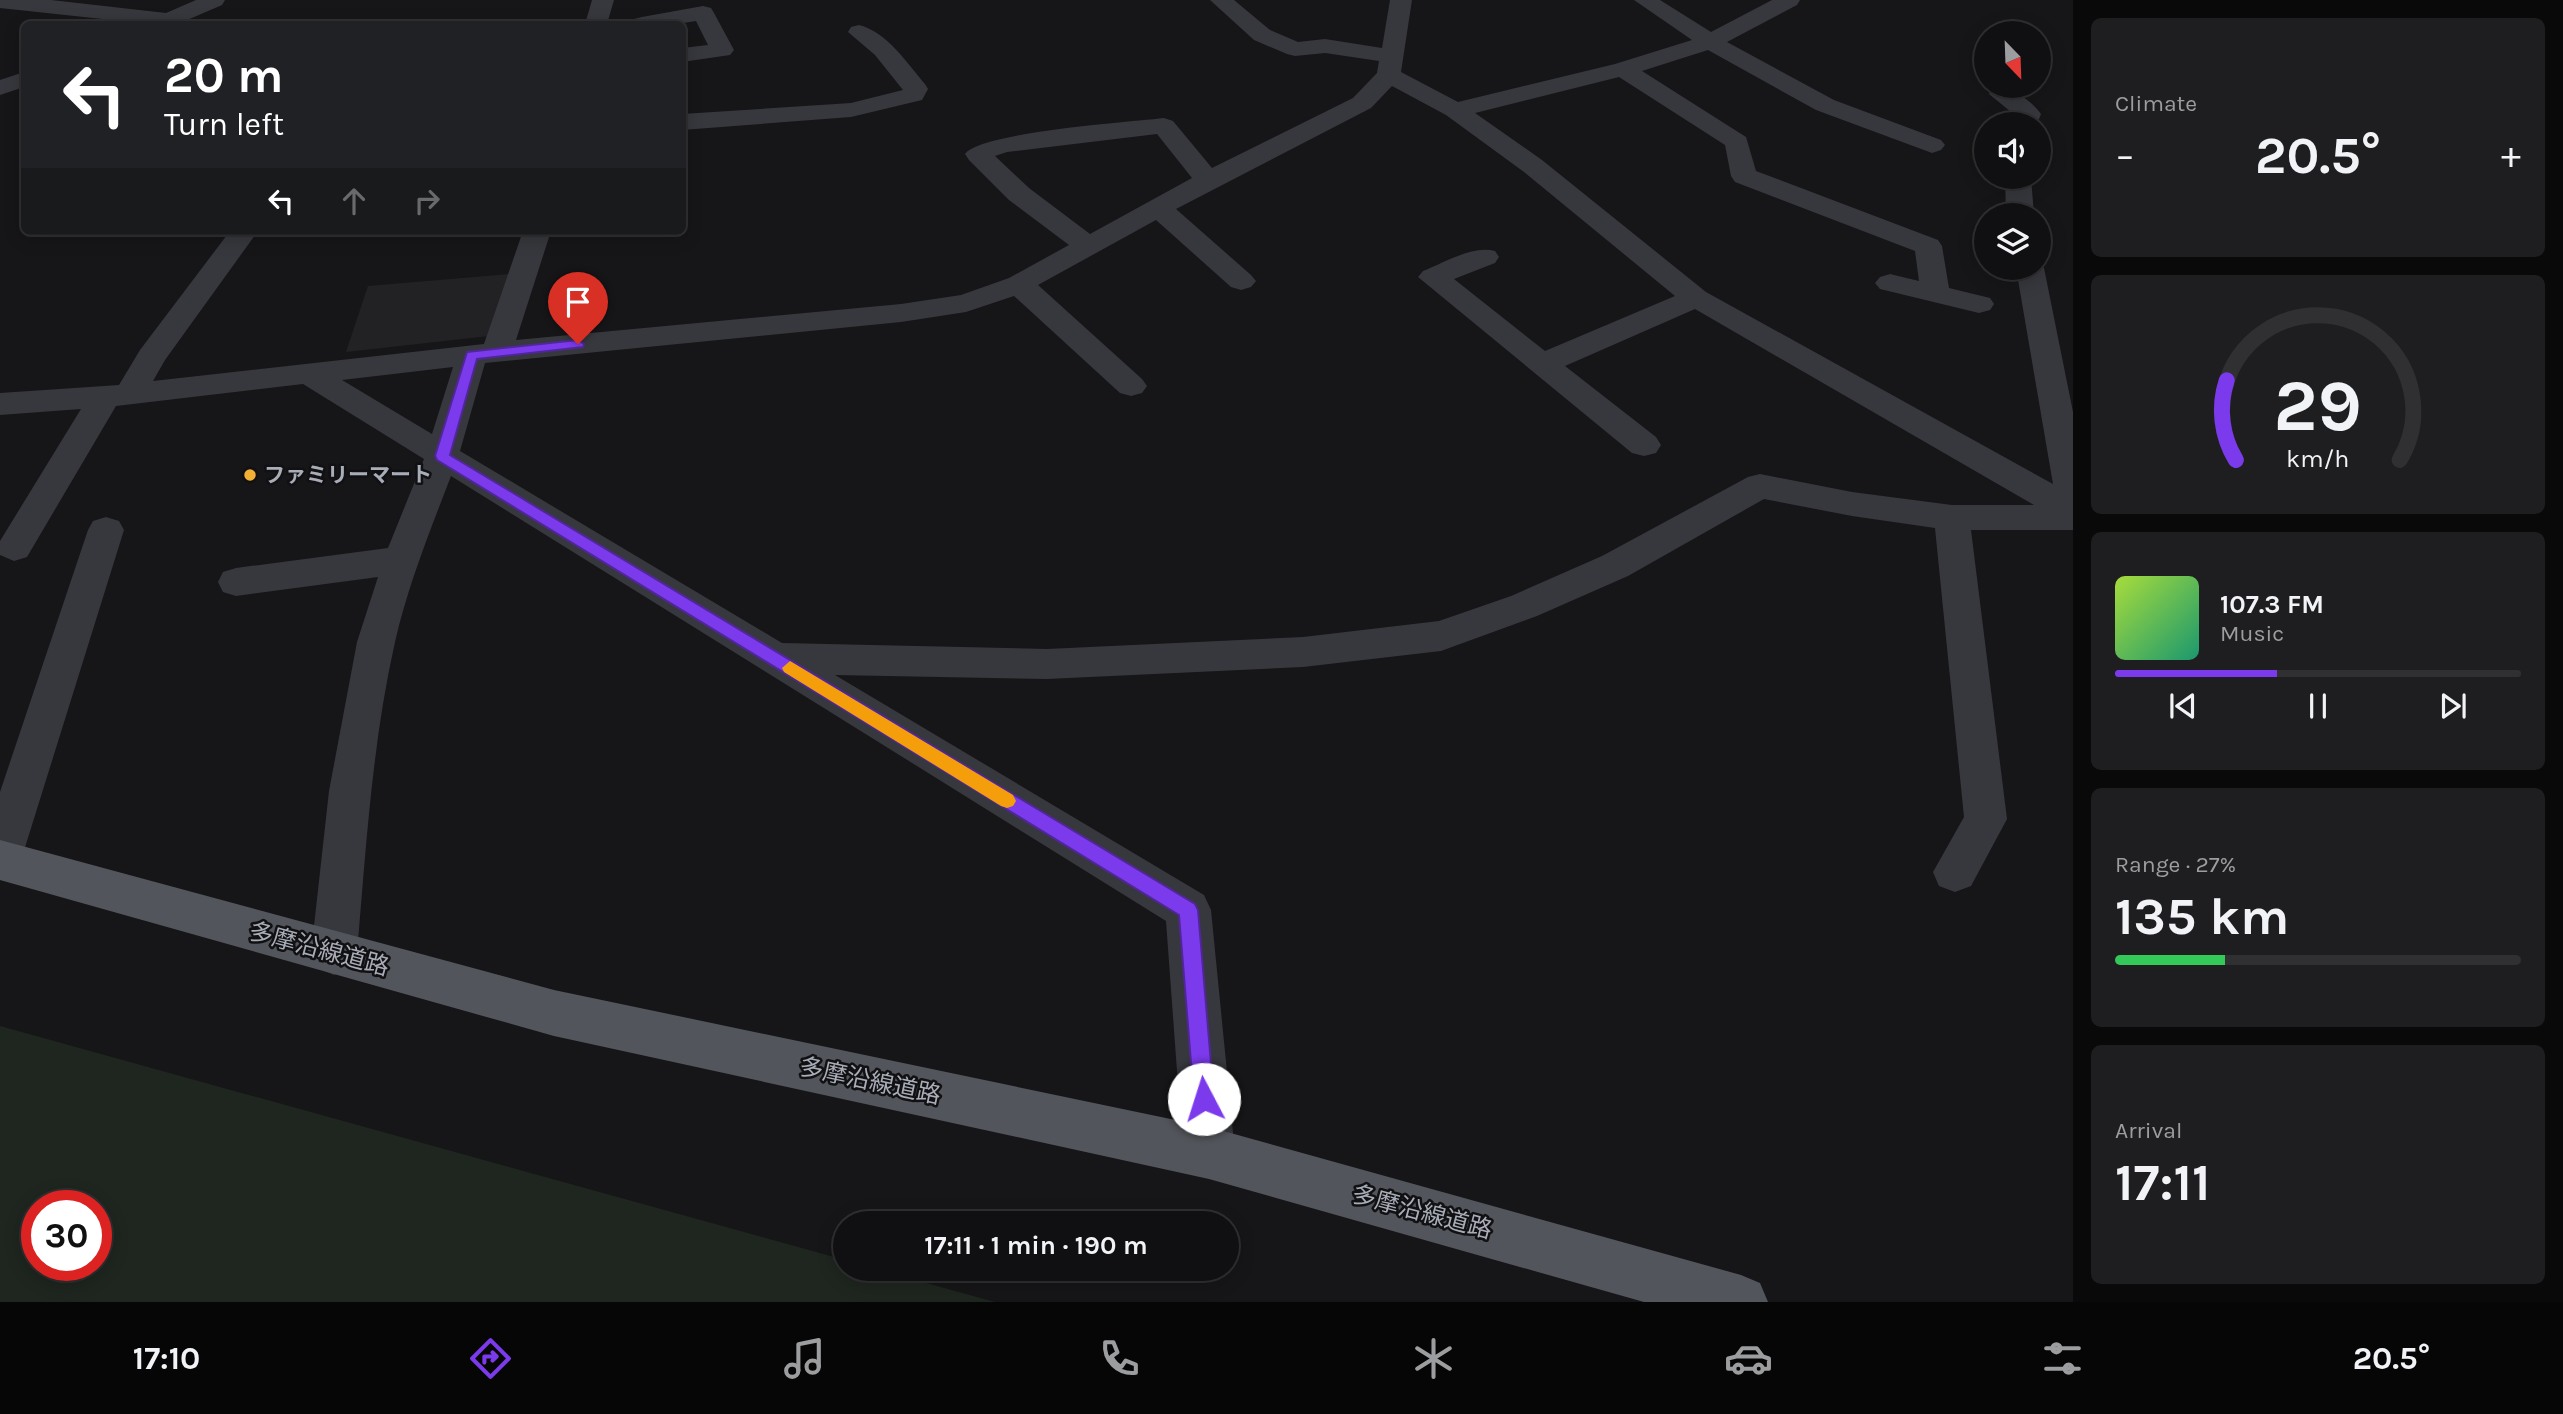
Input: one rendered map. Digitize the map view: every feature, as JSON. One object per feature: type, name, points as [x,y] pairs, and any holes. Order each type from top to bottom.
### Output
[{"type":"main road","name":"多摩沿線道路","points":[[0,859],[554,1013],[1209,1153],[1741,1302]]},
{"type":"street","points":[[167,21],[214,0]]},
{"type":"street","points":[[597,21],[603,0]]},
{"type":"street","points":[[1221,0],[1262,36],[1295,49],[1325,46],[1390,65],[1533,166],[1696,298],[2073,511]]},
{"type":"street","points":[[0,404],[117,396],[484,354],[901,313],[966,303],[1019,284],[1157,207],[1362,103],[1390,65],[1401,0]]},
{"type":"street","points":[[1645,0],[1710,42],[1825,105],[1932,145]]},
{"type":"street","points":[[1455,110],[1623,69],[1710,42],[1789,0]]},
{"type":"street","points":[[0,1],[157,21]]},
{"type":"street","points":[[659,21],[703,13],[722,50],[686,54]]},
{"type":"street","points":[[686,121],[851,110],[913,95],[916,89],[883,50],[859,32]]},
{"type":"street","points":[[1623,69],[1737,142],[1744,176],[1928,246],[1935,292]]},
{"type":"street","points":[[0,88],[21,80]]},
{"type":"street","points":[[2007,98],[2026,112]]},
{"type":"street","points":[[1087,245],[1019,194],[978,155],[1002,145],[1164,125],[1208,181]]},
{"type":"street","points":[[1157,207],[1241,281]]},
{"type":"street","points":[[14,548],[117,396],[151,357],[241,235]]},
{"type":"street","points":[[334,953],[352,777],[376,642],[401,560],[535,235]]},
{"type":"street","points":[[1485,257],[1433,277],[1644,445]]},
{"type":"street","points":[[2032,280],[2073,499]]},
{"type":"street","points":[[1889,283],[1979,304]]},
{"type":"street","points":[[1019,284],[1131,386]]},
{"type":"street","points":[[1541,364],[1696,298]]},
{"type":"street","points":[[309,374],[1188,910],[1209,1153]]},
{"type":"street","points":[[773,658],[1047,664],[1303,652],[1441,636],[1524,606],[1615,566],[1760,486],[1852,504],[1952,518],[2073,517]]},
{"type":"street","points":[[1952,518],[1986,819],[1955,872]]},
{"type":"street","points":[[0,859],[106,530]]},
{"type":"street","points":[[236,582],[401,560]]},
{"type":"shaded area","points":[[511,274],[489,336],[346,352],[368,286]]},
{"type":"shaded area","points":[[0,1026],[833,1257],[833,1281],[919,1281],[995,1302],[0,1302]]},
{"type":"slow traffic","points":[[790,668],[1007,801]]},
{"type":"place","name":"ファミリーマート","points":[[250,475]]},
{"type":"route","points":[[578,344],[472,355],[442,456],[1188,910],[1204,1099]]}]
